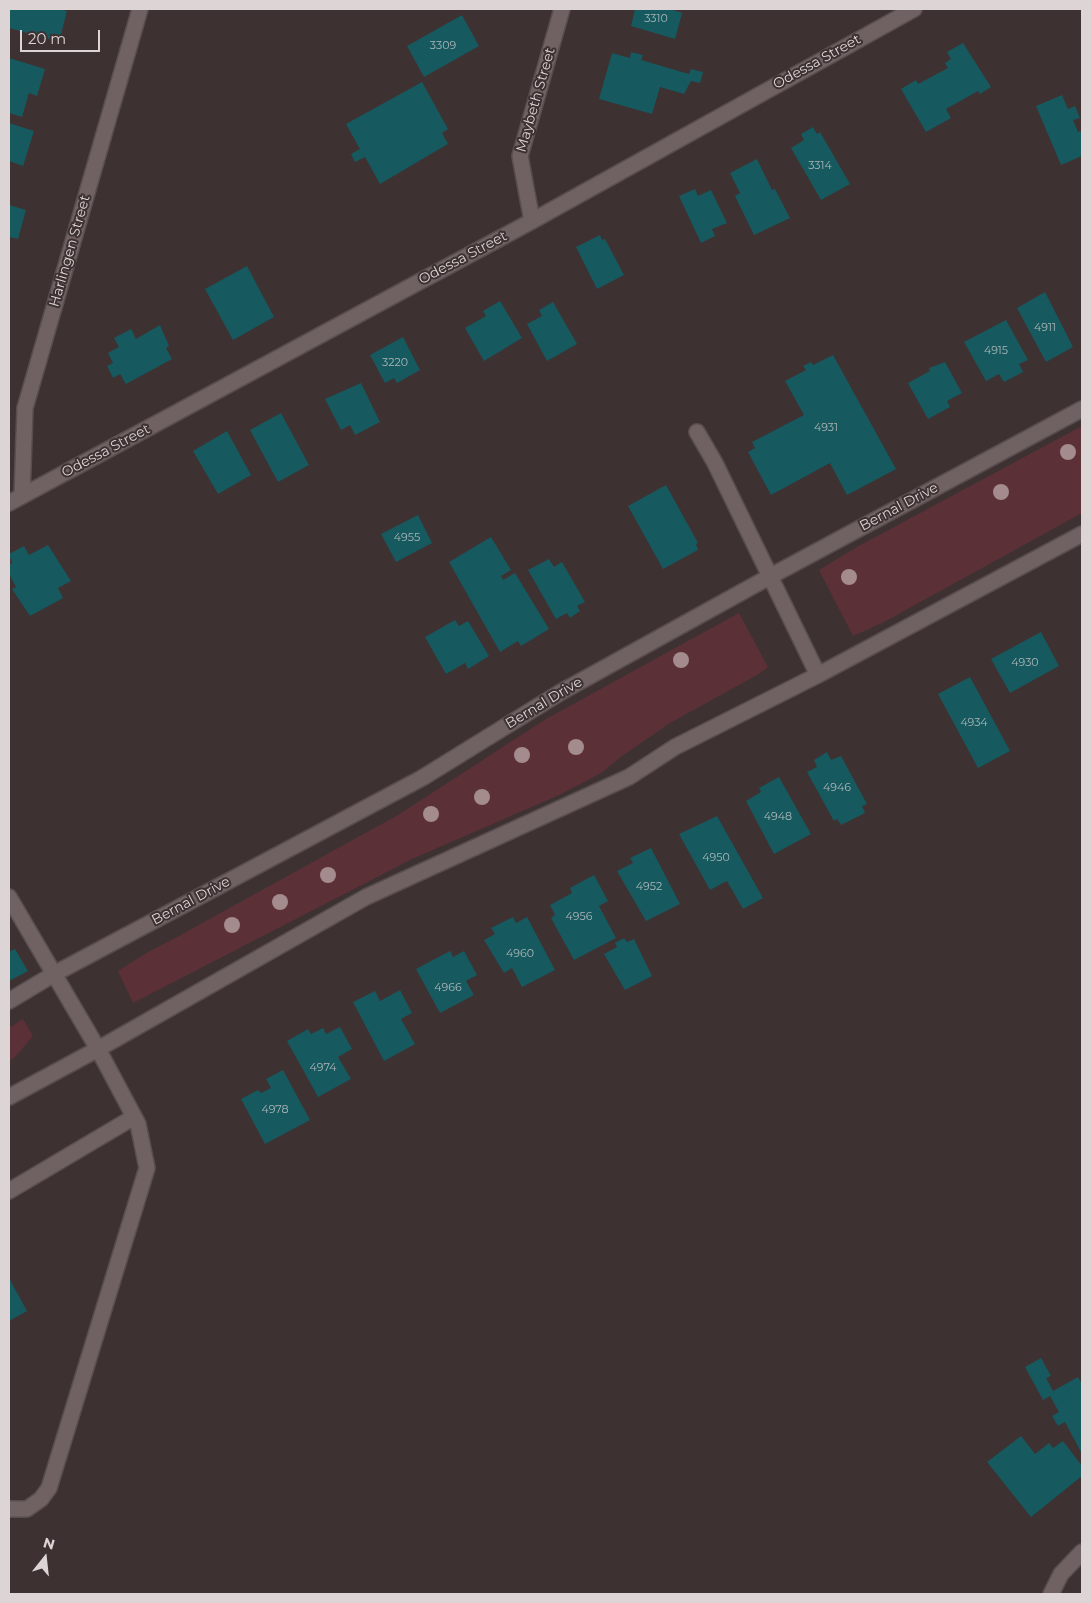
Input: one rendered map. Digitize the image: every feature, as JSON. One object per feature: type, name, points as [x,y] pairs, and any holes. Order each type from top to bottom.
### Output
[{"type":"street","name":"Harlingen Street","points":[[15,499],[25,408],[140,9]]},
{"type":"street","name":"Maybeth Street","points":[[532,221],[520,156],[562,9]]},
{"type":"street","name":"Odessa Street","points":[[15,499],[532,221],[914,9]]},
{"type":"street","name":"Bernal Drive","points":[[9,1001],[54,974],[422,778],[561,692],[769,577],[1082,409]]},
{"type":"street","points":[[697,432],[715,463],[818,675]]},
{"type":"street","points":[[9,1097],[366,897],[629,777],[675,747],[818,675],[1082,534]]},
{"type":"street","points":[[9,897],[98,1048],[138,1124],[147,1168],[49,1488],[41,1498],[27,1509],[9,1509]]},
{"type":"street","points":[[9,1191],[134,1117]]},
{"type":"street","points":[[1050,1594],[1061,1574],[1082,1552]]},
{"type":"shaded area","points":[[1082,426],[1082,513],[884,622],[853,636],[819,570],[855,548]]},
{"type":"shaded area","points":[[739,613],[768,667],[759,674],[670,723],[601,773],[559,795],[412,859],[133,1003],[118,971],[148,952],[398,815],[546,719]]},
{"type":"shaded area","points":[[23,1019],[33,1036],[14,1058],[9,1061],[9,1028]]},
{"type":"building","points":[[9,9],[58,9],[67,11],[59,42],[9,28]]},
{"type":"building","points":[[635,9],[674,9],[682,13],[675,39],[631,26]]},
{"type":"building","points":[[462,15],[479,46],[424,77],[407,46]]},
{"type":"building","points":[[963,43],[991,87],[980,94],[978,91],[946,109],[951,118],[926,132],[901,89],[916,80],[918,84],[948,68],[945,63],[951,59],[947,52]]},
{"type":"building","points":[[631,52],[643,55],[641,60],[689,74],[691,69],[703,72],[700,83],[691,81],[684,94],[660,87],[652,114],[599,99],[612,53],[630,58]]},
{"type":"building","points":[[9,58],[45,69],[37,96],[29,93],[22,117],[9,113]]},
{"type":"building","points":[[422,82],[448,129],[442,133],[448,144],[380,184],[365,157],[355,162],[351,154],[360,149],[346,124]]},
{"type":"building","points":[[1062,95],[1068,109],[1075,106],[1080,118],[1073,120],[1078,132],[1081,131],[1082,134],[1082,156],[1061,165],[1036,106]]},
{"type":"building","points":[[9,123],[34,131],[23,166],[9,161]]},
{"type":"building","points":[[813,127],[817,134],[820,132],[850,184],[821,200],[791,148],[804,140],[801,134]]},
{"type":"building","points":[[757,159],[772,190],[775,189],[790,218],[754,235],[735,196],[740,193],[730,173]]},
{"type":"building","points":[[695,189],[698,196],[711,190],[727,223],[712,229],[715,236],[701,243],[679,196]]},
{"type":"building","points":[[9,205],[26,210],[18,239],[9,237]]},
{"type":"building","points":[[600,235],[602,240],[605,239],[624,275],[597,289],[576,247]]},
{"type":"building","points":[[247,266],[274,317],[233,340],[205,289]]},
{"type":"building","points":[[1045,292],[1073,347],[1046,362],[1017,308]]},
{"type":"building","points":[[500,301],[522,338],[484,361],[465,328],[486,316],[483,311]]},
{"type":"building","points":[[553,302],[577,344],[547,361],[527,324],[542,316],[539,310]]},
{"type":"building","points":[[1006,320],[1028,360],[1019,364],[1023,372],[1004,382],[999,374],[986,381],[964,342]]},
{"type":"building","points":[[160,325],[169,346],[166,348],[172,359],[126,384],[120,374],[113,378],[107,366],[113,363],[108,353],[119,347],[114,338],[131,329],[136,339]]},
{"type":"building","points":[[403,337],[420,370],[397,383],[394,378],[385,383],[370,355]]},
{"type":"building","points":[[833,355],[896,469],[847,495],[830,463],[771,495],[748,452],[755,448],[752,442],[804,415],[785,381],[806,370],[803,366],[811,362],[813,365]]},
{"type":"building","points":[[945,362],[962,393],[947,401],[950,407],[928,419],[908,383],[930,371],[929,368]]},
{"type":"building","points":[[361,383],[380,422],[355,435],[350,425],[341,430],[325,399]]},
{"type":"building","points":[[281,413],[309,465],[278,482],[250,430]]},
{"type":"building","points":[[227,431],[251,475],[218,494],[193,451]]},
{"type":"building","points":[[666,485],[698,543],[696,544],[698,550],[663,569],[628,506]]},
{"type":"building","points":[[418,515],[432,543],[396,562],[381,534]]},
{"type":"building","points":[[491,537],[511,570],[501,576],[503,580],[515,573],[549,629],[521,646],[518,641],[500,652],[449,562]]},
{"type":"building","points":[[48,545],[71,581],[58,588],[63,598],[30,616],[12,589],[16,587],[9,574],[9,565],[12,563],[9,554],[24,546],[29,555]]},
{"type":"building","points":[[549,559],[554,567],[562,562],[585,602],[577,606],[580,611],[570,618],[567,613],[556,619],[528,570]]},
{"type":"building","points":[[455,620],[459,626],[468,621],[489,656],[468,669],[465,663],[446,674],[425,637]]},
{"type":"building","points":[[1041,632],[1059,666],[1010,693],[991,659]]},
{"type":"building","points":[[970,677],[1010,751],[978,768],[938,694]]},
{"type":"building","points":[[827,752],[831,760],[841,756],[867,804],[862,806],[865,813],[841,825],[837,819],[834,821],[807,772],[817,767],[814,760]]},
{"type":"building","points":[[779,777],[811,834],[774,854],[746,801],[761,792],[759,788]]},
{"type":"building","points":[[717,816],[763,898],[743,909],[727,881],[710,890],[679,834]]},
{"type":"building","points":[[651,848],[680,904],[646,921],[617,871],[633,863],[630,858]]},
{"type":"building","points":[[594,875],[608,901],[599,906],[616,938],[574,960],[551,918],[555,915],[550,905],[572,893],[570,888]]},
{"type":"building","points":[[513,917],[516,923],[527,917],[555,970],[522,987],[512,968],[504,973],[484,940],[495,934],[491,928]]},
{"type":"building","points":[[624,938],[627,942],[634,939],[652,976],[625,990],[604,954],[617,947],[615,943]]},
{"type":"building","points":[[15,949],[28,971],[9,981],[9,952]]},
{"type":"building","points":[[450,951],[453,957],[464,951],[477,975],[466,981],[474,995],[440,1013],[416,969]]},
{"type":"building","points":[[400,990],[412,1013],[401,1019],[415,1044],[384,1061],[353,1002],[375,991],[380,1001]]},
{"type":"building","points":[[340,1027],[352,1049],[338,1057],[351,1079],[318,1097],[287,1041],[308,1029],[311,1034],[323,1028],[326,1034]]},
{"type":"building","points":[[283,1070],[310,1120],[265,1144],[241,1099],[258,1090],[261,1093],[271,1088],[266,1079]]},
{"type":"building","points":[[9,1278],[27,1311],[9,1321]]},
{"type":"building","points":[[1041,1358],[1051,1376],[1046,1378],[1053,1391],[1078,1377],[1082,1384],[1082,1454],[1065,1422],[1058,1426],[1052,1416],[1059,1412],[1050,1396],[1043,1400],[1025,1367]]},
{"type":"building","points":[[1021,1436],[1035,1454],[1049,1443],[1053,1448],[1063,1441],[1082,1466],[1082,1476],[1031,1517],[987,1462]]}]
